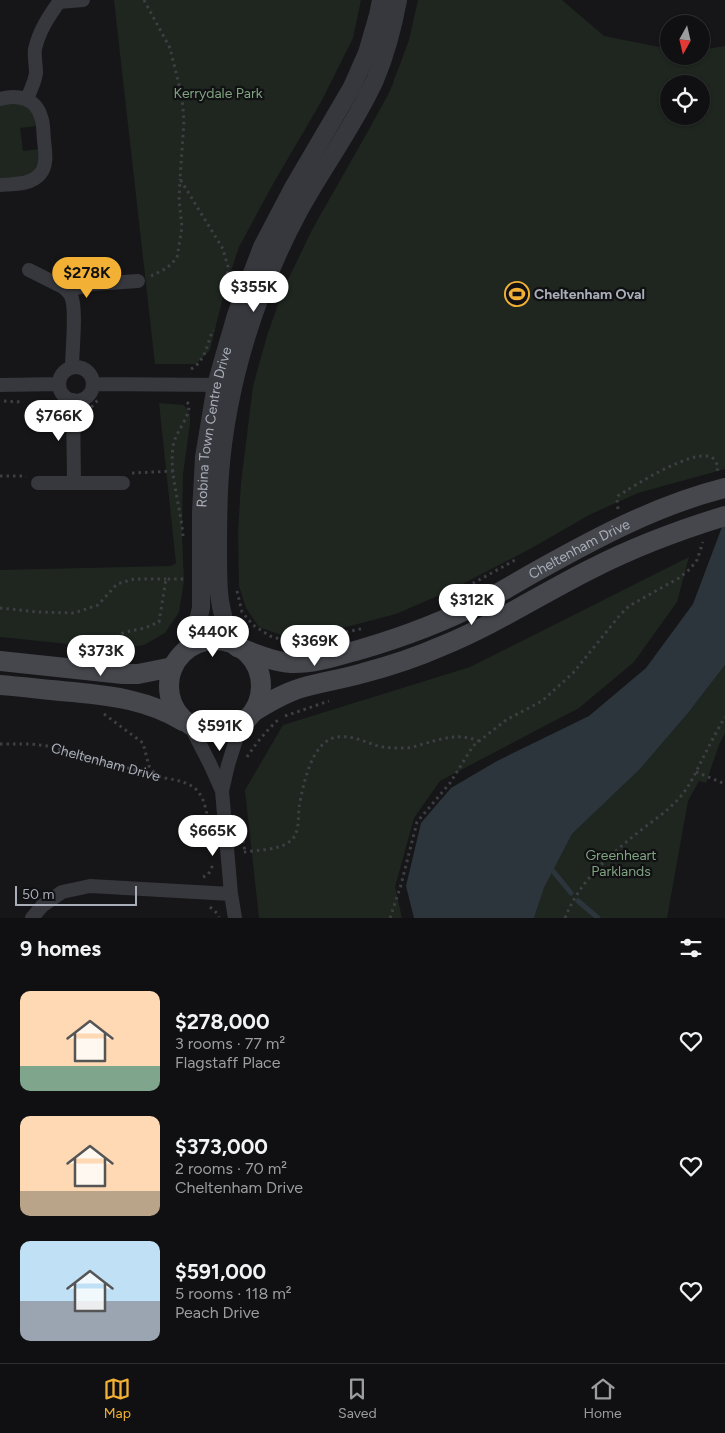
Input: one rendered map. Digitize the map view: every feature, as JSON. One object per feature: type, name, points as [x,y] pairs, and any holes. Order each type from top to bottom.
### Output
[{"type":"main road","name":"Cheltenham Drive","points":[[234,645],[269,658],[292,663],[307,662],[386,642],[425,628],[483,602],[605,534],[638,518],[692,497],[721,482]]},
{"type":"main road","name":"Cheltenham Drive","points":[[247,718],[272,701],[299,689],[364,673],[415,657],[450,643],[620,555],[697,533],[725,516]]},
{"type":"main road","points":[[0,685],[104,695],[132,700],[162,710],[189,724],[207,732],[219,732],[230,730],[247,718],[260,695],[260,677],[252,660],[234,645],[213,641],[202,642],[181,656],[173,667],[169,680],[171,701],[177,713],[189,724]]},
{"type":"main road","points":[[0,661],[123,674],[138,674],[173,667]]},
{"type":"street","points":[[27,99],[35,74],[34,58],[36,47],[49,16],[58,2],[83,0]]},
{"type":"street","name":"Robina Town Centre Drive","points":[[192,647],[201,608],[201,512],[204,466],[216,385],[236,315],[262,246],[303,169],[352,87],[367,54],[381,0]]},
{"type":"street","name":"Robina Town Centre Drive","points":[[234,645],[219,593],[218,520],[222,455],[234,386],[260,294],[294,221],[355,117],[375,78],[389,39],[398,0]]},
{"type":"street","points":[[0,99],[15,97],[27,99],[35,104],[42,116],[46,153],[45,165],[40,175],[35,179],[20,184],[0,185]]},
{"type":"street","points":[[29,270],[68,290],[72,297],[74,307],[72,367]]},
{"type":"street","points":[[68,290],[94,284],[138,281]]},
{"type":"street","points":[[72,367],[79,367],[89,373],[93,384],[89,395],[79,400],[65,396],[60,384],[62,375],[72,367]]},
{"type":"street","points":[[0,385],[60,384]]},
{"type":"street","points":[[93,384],[234,386]]},
{"type":"street","points":[[74,400],[74,483]]},
{"type":"street","points":[[38,483],[123,483]]},
{"type":"street","points":[[222,791],[247,718]]},
{"type":"street","points":[[189,724],[222,791],[231,894],[235,918]]},
{"type":"street","points":[[32,918],[42,906],[62,892],[90,886],[231,894]]},
{"type":"path","points":[[138,281],[156,275],[168,268],[177,258],[182,227],[179,200],[184,121],[182,97],[170,48],[144,0]]},
{"type":"path","points":[[180,178],[223,249],[228,267],[224,297]]},
{"type":"path","points":[[190,369],[200,362],[215,325]]},
{"type":"path","points":[[0,399],[17,402],[31,398]]},
{"type":"path","points":[[83,415],[97,401],[106,398]]},
{"type":"path","points":[[180,399],[186,400],[190,410],[176,435],[173,445],[174,471],[183,540]]},
{"type":"path","points":[[618,509],[618,496],[640,482],[682,461],[699,456],[714,458],[718,466],[721,482]]},
{"type":"path","points":[[123,483],[130,473],[174,471]]},
{"type":"path","points":[[0,476],[24,476],[38,483]]},
{"type":"path","name":"Cheltenham Drive","points":[[610,513],[625,506]]},
{"type":"path","points":[[390,918],[401,885],[417,822],[450,782],[473,746],[506,720],[542,701],[573,674],[629,606],[684,574],[697,560],[701,549],[697,533]]},
{"type":"path","name":"Cheltenham Drive","points":[[444,599],[519,558]]},
{"type":"path","points":[[0,608],[74,613],[98,605],[117,584],[134,579],[192,579]]},
{"type":"path","points":[[109,655],[112,643],[116,637],[125,631],[142,629],[159,622],[166,579]]},
{"type":"path","points":[[236,586],[242,612],[253,625],[270,636],[283,640],[300,642],[372,626]]},
{"type":"path","points":[[245,761],[259,740],[281,717],[335,699]]},
{"type":"path","points":[[102,709],[102,713],[143,743],[149,766],[156,776]]},
{"type":"path","points":[[564,918],[590,875],[612,853],[666,810],[690,785],[725,717]]},
{"type":"path","points":[[219,918],[214,910],[205,905],[202,878],[212,870],[214,864],[213,854],[279,846],[288,843],[294,838],[299,821],[299,809],[308,769],[320,747],[328,741],[336,737],[348,737],[377,746],[407,748],[453,736],[468,737],[480,741]]},
{"type":"path","name":"Cheltenham Drive","points":[[0,744],[48,746],[188,784],[195,788],[204,799],[209,826]]},
{"type":"path","points":[[696,772],[725,784]]},
{"type":"green space","name":"Kerrydale Park","points":[[114,0],[361,0],[353,38],[321,102],[239,247],[225,289],[210,350],[196,364],[155,364]]},
{"type":"green space","points":[[418,0],[562,0],[604,36],[660,47],[660,65],[710,65],[710,48],[725,46],[725,469],[638,493],[589,515],[530,549],[449,591],[396,614],[308,637],[286,637],[259,627],[246,608],[239,586],[238,532],[241,483],[253,386],[267,336],[283,290],[313,228],[390,91],[409,40]]},
{"type":"green space","points":[[15,102],[28,107],[34,116],[37,126],[20,128],[23,151],[39,149],[40,162],[38,168],[29,175],[0,179],[0,105]]},
{"type":"green space","points":[[159,403],[184,405],[190,414],[183,474],[182,535],[184,581],[179,612],[165,633],[144,645],[116,649],[0,637],[0,570],[171,566],[176,563]]},
{"type":"green space","points":[[689,557],[677,602],[634,662],[579,708],[440,781],[414,818],[395,887],[402,918],[259,918],[245,790],[283,725],[470,667]]},
{"type":"green space","name":"Greenheart Parklands","points":[[725,665],[725,733],[706,783],[699,781],[688,801],[667,918],[534,918],[544,888],[572,834],[640,769],[688,713]]},
{"type":"shaded area","points":[[725,510],[725,665],[688,713],[640,769],[572,834],[544,888],[534,918],[414,918],[406,886],[421,823],[451,788],[497,761],[589,716],[646,668],[693,604],[722,527]]},
{"type":"waterway","points":[[553,871],[571,893]]},
{"type":"waterway","points":[[578,901],[598,918]]},
{"type":"place","name":"Cheltenham Oval","points":[[517,294]]}]
